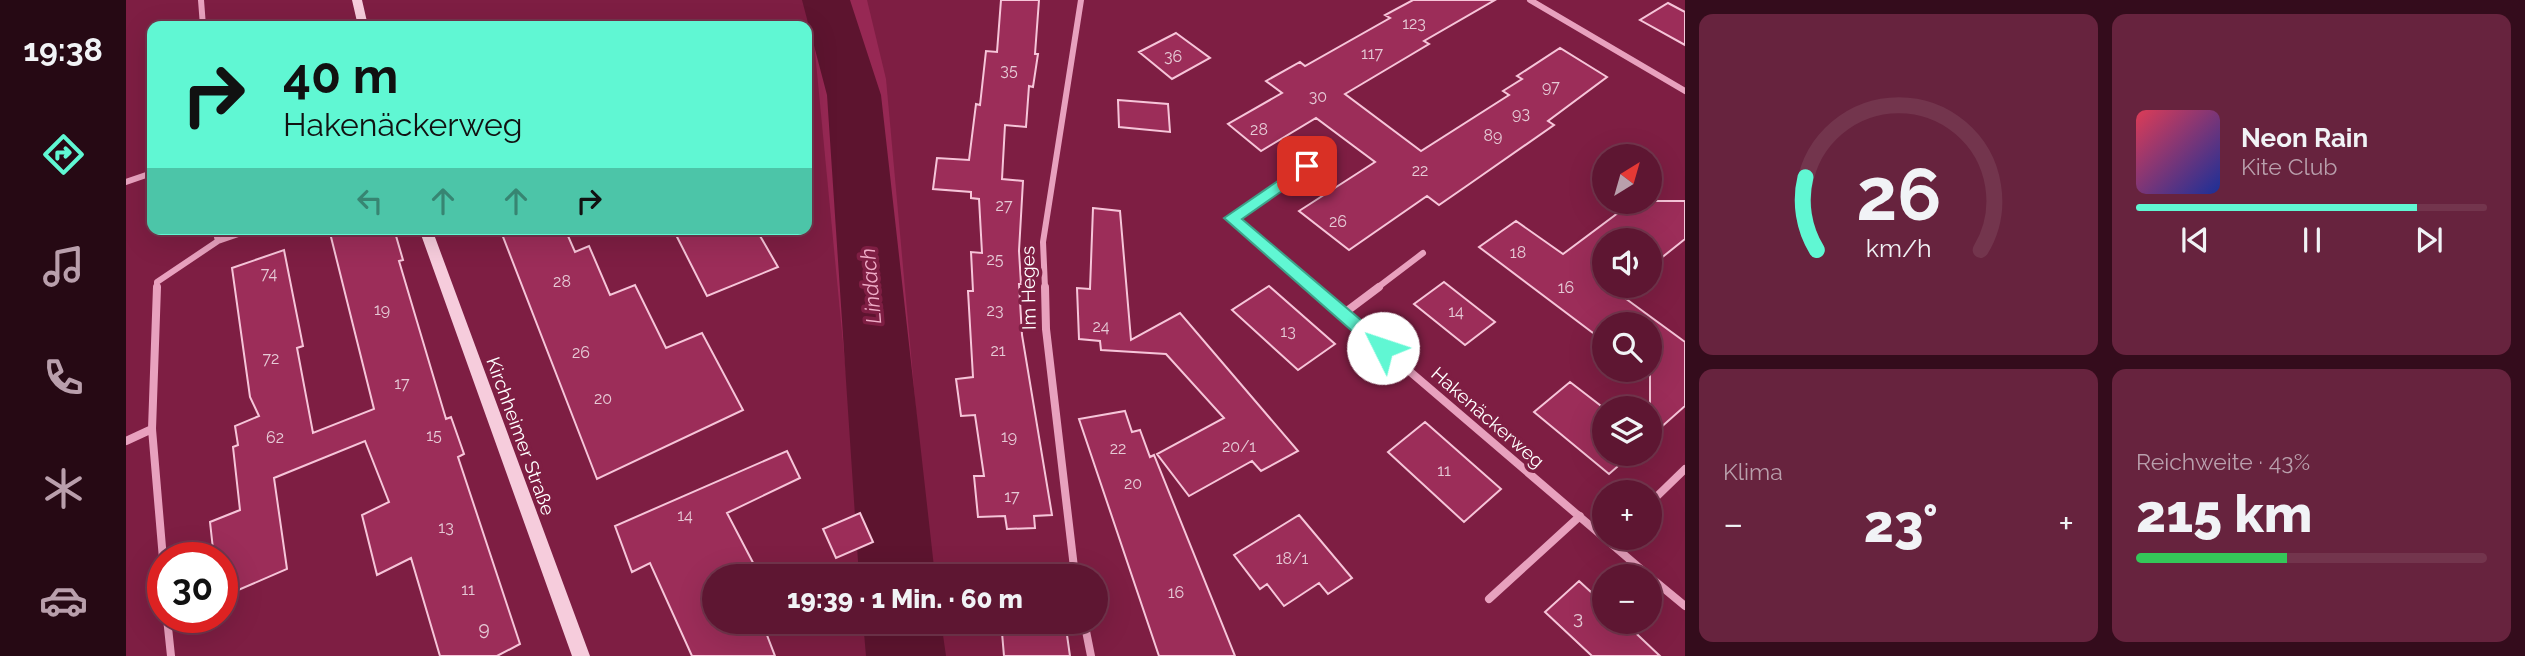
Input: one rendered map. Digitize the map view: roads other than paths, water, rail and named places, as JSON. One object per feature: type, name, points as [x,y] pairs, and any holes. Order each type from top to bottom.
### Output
[{"type":"main road","points":[[357,0],[362,21]]},
{"type":"main road","name":"Kirchheimer Straße","points":[[427,235],[581,656]]},
{"type":"street","points":[[201,0],[203,21]]},
{"type":"street","name":"Im Heges","points":[[1074,564],[1046,329],[1043,242],[1081,0]]},
{"type":"street","points":[[1530,0],[1685,91]]},
{"type":"street","name":"Hakenäckerweg","points":[[1307,166],[1231,218],[1592,525]]},
{"type":"street","points":[[126,182],[147,175]]},
{"type":"street","points":[[216,235],[218,241]]},
{"type":"street","points":[[162,542],[152,429],[157,282],[218,241],[236,235]]},
{"type":"street","points":[[1343,314],[1423,253]]},
{"type":"street","points":[[126,441],[152,429]]},
{"type":"street","points":[[1662,492],[1685,470]]},
{"type":"street","points":[[1489,599],[1580,516]]},
{"type":"street","name":"Hakenäckerweg","points":[[1623,550],[1638,564]]},
{"type":"street","name":"Hakenäckerweg","points":[[1662,586],[1685,606]]},
{"type":"street","points":[[169,633],[171,656]]},
{"type":"street","points":[[1087,634],[1091,656]]},
{"type":"waterway","name":"Lindach","points":[[826,0],[854,95],[896,564]]},
{"type":"waterway","name":"Lindach","points":[[903,634],[906,656]]}]
